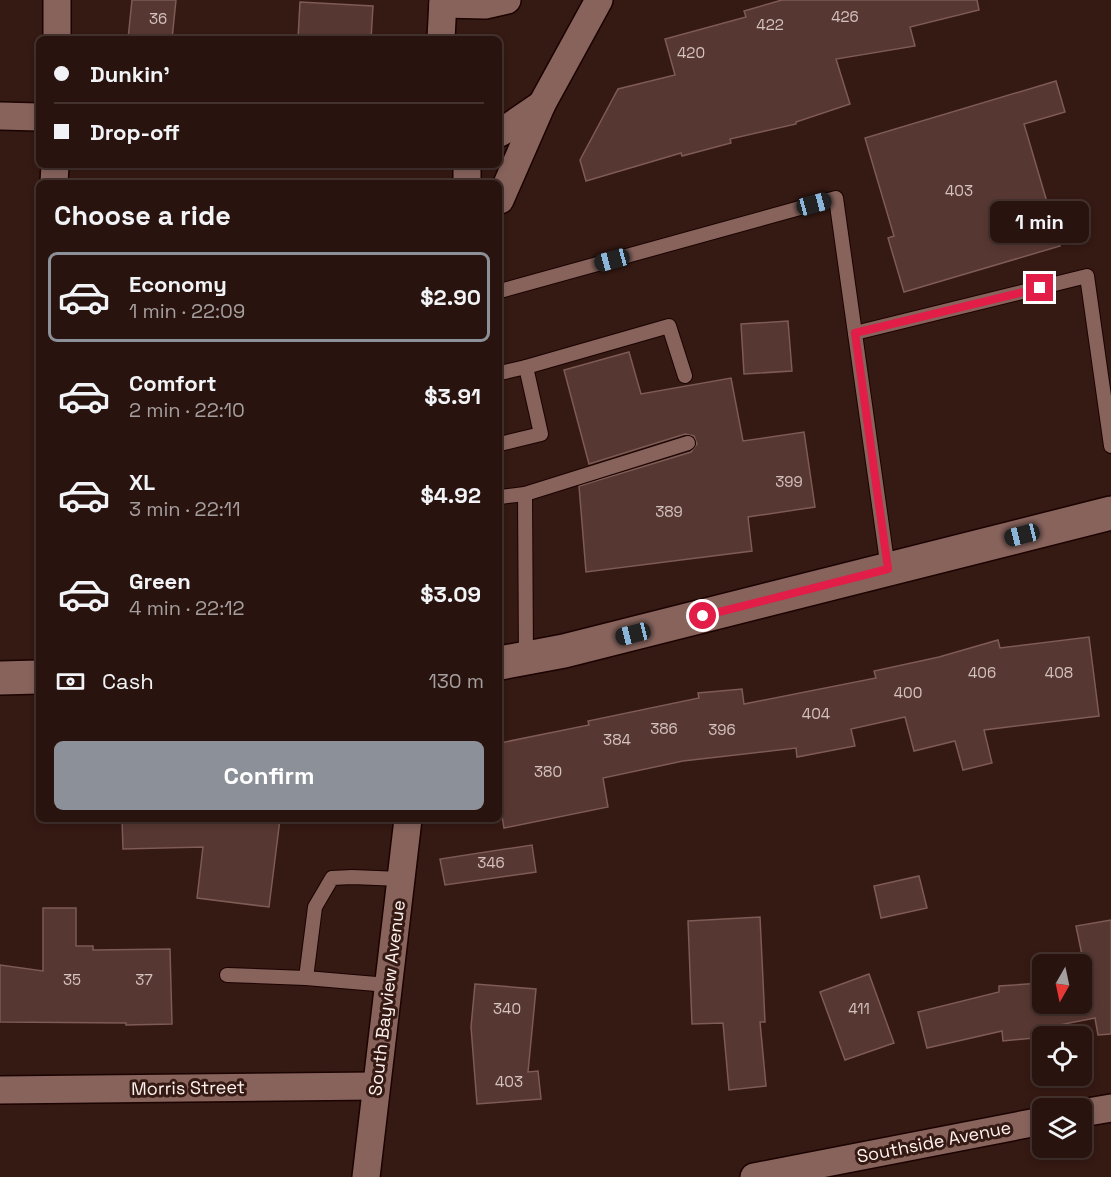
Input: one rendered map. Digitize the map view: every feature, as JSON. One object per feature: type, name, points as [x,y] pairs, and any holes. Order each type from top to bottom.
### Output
[{"type":"main road","points":[[513,660],[564,651],[1111,513]]},
{"type":"main road","points":[[0,678],[36,677]]},
{"type":"street","points":[[57,0],[57,36]]},
{"type":"street","points":[[441,36],[443,2],[485,5],[507,0]]},
{"type":"street","points":[[502,196],[543,104],[599,0]]},
{"type":"street","points":[[502,132],[543,104]]},
{"type":"street","points":[[0,116],[36,117]]},
{"type":"street","name":"South Bayview Avenue","points":[[366,1177],[408,822]]},
{"type":"street","name":"Morris Street","points":[[0,1090],[376,1086]]},
{"type":"street","points":[[1092,1111],[1111,1108]]},
{"type":"street","name":"Southside Avenue","points":[[754,1177],[844,1168],[1032,1123]]},
{"type":"lane","points":[[502,290],[836,198],[888,569]]},
{"type":"lane","points":[[855,333],[1087,276],[1111,446]]},
{"type":"lane","points":[[502,373],[669,326],[685,376]]},
{"type":"lane","points":[[502,444],[541,434],[526,367]]},
{"type":"lane","points":[[502,497],[525,494],[688,443]]},
{"type":"lane","points":[[513,660],[525,494]]},
{"type":"lane","points":[[306,978],[315,907],[332,878],[401,879]]},
{"type":"lane","points":[[227,975],[306,978],[388,985]]},
{"type":"building","points":[[132,0],[176,0],[172,36],[128,36]]},
{"type":"building","points":[[782,0],[977,0],[979,10],[910,27],[915,46],[836,59],[850,104],[796,122],[796,124],[730,139],[731,143],[682,156],[681,153],[586,181],[580,160],[618,89],[675,75],[665,39],[746,17],[744,11]]},
{"type":"building","points":[[300,2],[373,6],[371,36],[298,36]]},
{"type":"building","points":[[1056,81],[1065,112],[1024,124],[1060,246],[904,292],[888,238],[894,236],[865,138]]},
{"type":"building","points":[[788,321],[792,371],[744,374],[741,324]]},
{"type":"building","points":[[629,352],[641,394],[731,378],[743,441],[804,432],[815,507],[748,517],[752,551],[586,572],[579,486],[691,452],[697,444],[694,436],[685,434],[589,464],[564,370]]},
{"type":"building","points":[[1089,637],[1099,716],[984,730],[992,763],[963,770],[955,741],[914,751],[905,717],[851,729],[855,746],[797,757],[796,748],[683,761],[603,778],[608,807],[504,828],[502,743],[589,725],[588,721],[699,698],[698,693],[742,689],[744,704],[876,678],[874,671],[939,657],[998,640],[1000,648]]},
{"type":"building","points":[[122,822],[280,822],[269,907],[197,898],[203,847],[123,849]]},
{"type":"building","points":[[532,845],[536,872],[445,885],[440,859]]},
{"type":"building","points":[[919,876],[927,908],[881,918],[874,886]]},
{"type":"building","points":[[43,908],[76,908],[76,946],[93,946],[93,950],[170,949],[172,1024],[0,1022],[0,965],[43,971]]},
{"type":"building","points":[[760,917],[765,1022],[760,1022],[766,1086],[729,1090],[723,1023],[692,1024],[688,921]]},
{"type":"building","points":[[1111,920],[1111,1034],[1098,1035],[1095,1018],[1054,1026],[1032,1026],[1032,1038],[1003,1041],[1002,1031],[927,1048],[918,1012],[999,992],[999,986],[1032,984],[1032,1014],[1092,1014],[1092,954],[1082,954],[1076,926]]},
{"type":"building","points":[[869,974],[894,1043],[845,1060],[820,992]]},
{"type":"building","points":[[475,984],[536,989],[528,1072],[538,1071],[541,1099],[477,1104],[471,1027]]},
{"type":"route","points":[[703,616],[888,569],[855,333],[1040,288]]}]
